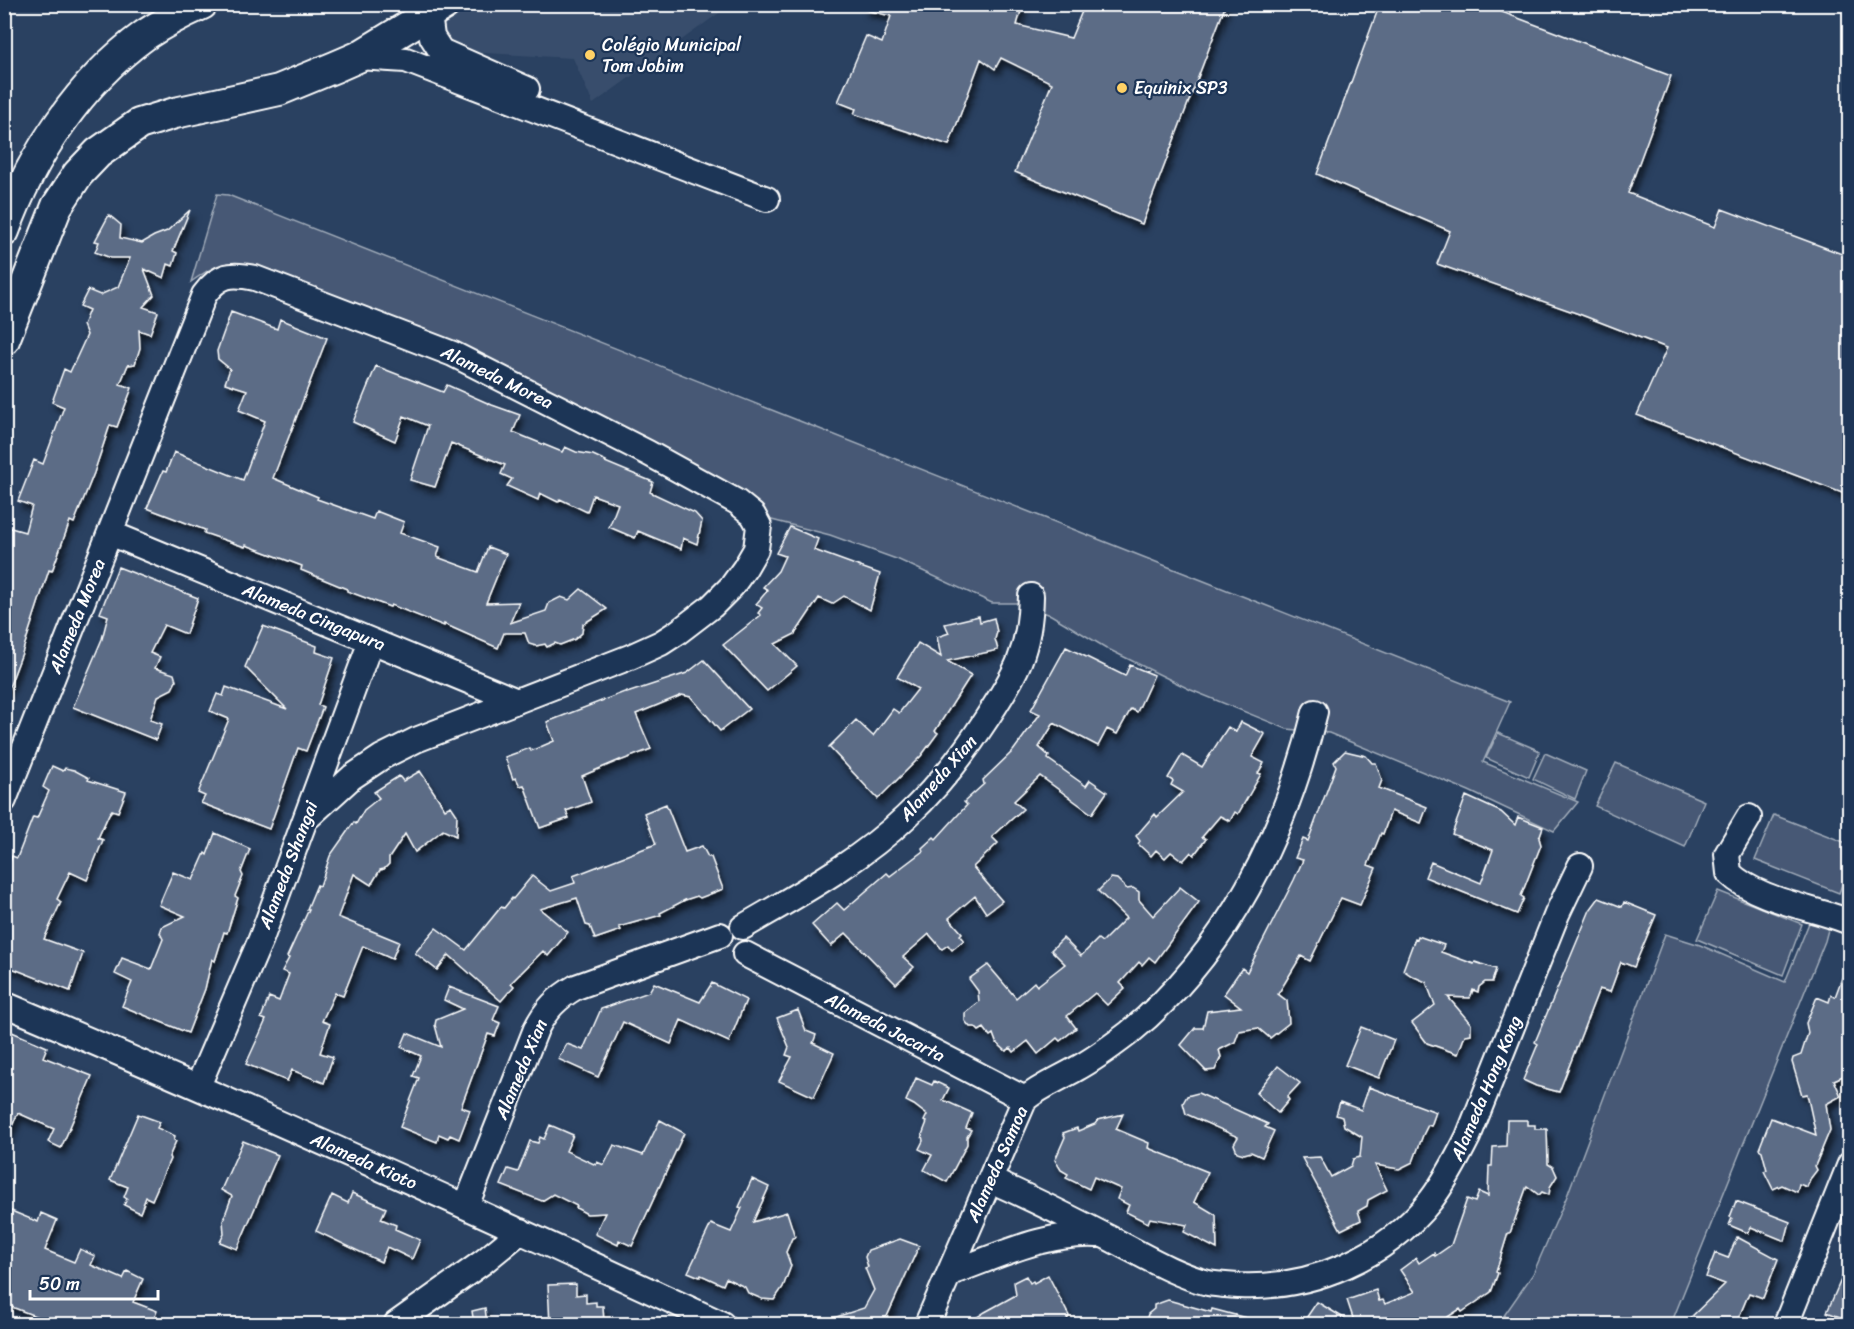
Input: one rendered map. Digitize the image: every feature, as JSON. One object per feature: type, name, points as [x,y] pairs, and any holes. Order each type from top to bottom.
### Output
[{"type":"main road","points":[[4,231],[14,205],[39,158],[61,122],[93,81],[116,58],[177,11],[202,4]]},
{"type":"main road","points":[[4,340],[57,206],[78,174],[98,153],[139,124],[175,113],[279,90],[357,57],[434,8]]},
{"type":"street","points":[[434,8],[432,37],[441,51],[570,109],[594,131]]},
{"type":"street","points":[[357,57],[406,60],[767,199]]},
{"type":"street","name":"Alameda Morea","points":[[4,800],[204,295],[210,286],[229,275],[255,278],[453,354],[648,453],[737,502],[757,519],[759,537],[756,549],[745,568],[732,586],[693,622],[651,647],[586,675],[416,740],[382,757],[352,777],[306,819]]},
{"type":"street","name":"Alameda Cingapura","points":[[110,533],[517,701]]},
{"type":"street","name":"Alameda Xian","points":[[743,927],[846,865],[906,818],[929,794],[978,732],[1017,668],[1028,637],[1031,596]]},
{"type":"street","name":"Alameda Shangai","points":[[198,1086],[261,939],[371,641]]},
{"type":"street","name":"Alameda Samoa","points":[[927,1324],[1025,1099],[1041,1087],[1098,1056],[1130,1032],[1164,1001],[1215,939],[1247,891],[1289,803],[1315,712]]},
{"type":"street","points":[[1749,817],[1727,854],[1728,873],[1737,881],[1763,893],[1850,922]]},
{"type":"street","name":"Alameda Hong Kong","points":[[990,1180],[1037,1201],[1159,1264],[1210,1283],[1256,1286],[1288,1284],[1319,1276],[1354,1262],[1380,1247],[1408,1225],[1430,1201],[1450,1172],[1464,1146],[1557,914],[1580,866]]},
{"type":"street","points":[[733,925],[743,927],[750,935],[748,951],[735,957],[725,954],[720,945],[720,934],[733,925]]},
{"type":"street","name":"Alameda Xian","points":[[466,1206],[536,1029],[548,1007],[559,996],[576,987],[720,934]]},
{"type":"street","name":"Alameda Jacarta","points":[[745,954],[1025,1099]]},
{"type":"street","name":"Alameda Kioto","points":[[4,1004],[198,1086],[722,1324]]},
{"type":"street","points":[[1786,1324],[1850,1164]]},
{"type":"street","points":[[1037,1201],[1047,1217],[1048,1238]]},
{"type":"street","points":[[396,1324],[483,1262],[521,1231]]},
{"type":"street","points":[[950,1274],[1048,1238],[1078,1234],[1103,1235]]},
{"type":"shaded area","name":"Colégio Municipal Tom Jobim","points":[[468,5],[730,5],[593,104],[573,58],[468,52],[448,42],[443,25],[453,13]]},
{"type":"shaded area","points":[[217,194],[228,195],[1510,702],[1483,762],[1578,802],[1554,831],[1469,791],[1329,733],[1287,729],[1191,690],[1108,649],[1051,615],[1017,603],[992,603],[899,560],[830,535],[764,518],[252,268],[233,265],[220,266],[207,271],[191,282]]},
{"type":"shaded area","points":[[1498,733],[1540,751],[1529,777],[1486,758]]},
{"type":"shaded area","points":[[1545,753],[1586,771],[1575,799],[1533,779]]},
{"type":"shaded area","points":[[1616,763],[1704,801],[1685,847],[1595,806]]},
{"type":"shaded area","points":[[1774,815],[1849,844],[1849,866],[1839,893],[1755,860]]},
{"type":"shaded area","points":[[1718,891],[1802,924],[1783,975],[1697,939]]},
{"type":"shaded area","points":[[1811,918],[1829,926],[1825,941],[1671,1324],[1495,1324],[1501,1320],[1533,1274],[1567,1196],[1665,934],[1700,945],[1785,982]]},
{"type":"building","name":"Equinix SP3","points":[[866,4],[1023,4],[1017,25],[1071,38],[1085,4],[1226,4],[1142,224],[1015,172],[1052,83],[1001,58],[995,69],[981,59],[949,145],[854,114],[856,109],[838,102],[866,36],[882,43],[891,16],[865,10]]},
{"type":"building","points":[[1380,4],[1481,4],[1671,76],[1628,193],[1715,227],[1722,209],[1850,257],[1850,496],[1637,415],[1667,348],[1437,264],[1450,231],[1317,174]]},
{"type":"building","points":[[190,210],[173,251],[177,253],[173,266],[168,264],[164,278],[144,269],[154,295],[143,307],[158,312],[150,334],[139,330],[140,348],[135,364],[128,365],[120,384],[132,388],[117,427],[110,425],[74,523],[70,521],[52,571],[49,570],[22,653],[7,693],[4,692],[4,526],[25,532],[32,506],[18,501],[34,460],[43,464],[64,407],[52,402],[64,369],[70,372],[87,335],[83,325],[89,310],[80,306],[88,290],[100,295],[118,287],[130,258],[111,258],[95,252],[99,242],[95,241],[109,215],[121,225],[120,238],[142,243],[167,231]]},
{"type":"building","points":[[231,312],[277,329],[280,319],[327,338],[273,478],[318,497],[317,499],[373,519],[376,511],[404,522],[400,533],[440,547],[437,557],[478,572],[488,547],[506,554],[486,603],[519,602],[510,623],[546,611],[549,603],[561,597],[569,600],[581,589],[607,609],[583,624],[582,633],[575,639],[560,645],[555,643],[547,647],[545,644],[536,646],[529,644],[525,633],[504,633],[498,648],[444,624],[444,626],[347,591],[347,589],[301,570],[302,566],[246,545],[245,547],[204,533],[205,530],[147,508],[174,452],[243,480],[265,421],[239,410],[247,390],[225,383],[230,369],[218,359],[217,351]]},
{"type":"building","points":[[376,366],[443,392],[447,385],[520,415],[513,432],[562,452],[565,447],[593,455],[653,482],[650,492],[695,513],[702,521],[697,544],[683,538],[681,549],[638,531],[635,538],[609,527],[618,504],[593,495],[587,512],[560,499],[558,502],[540,493],[538,500],[507,486],[512,479],[501,474],[505,465],[451,443],[435,487],[410,480],[428,426],[404,416],[395,441],[353,422]]},
{"type":"building","points":[[790,527],[818,539],[814,550],[880,574],[870,610],[844,596],[832,604],[819,598],[795,634],[775,644],[797,666],[767,691],[723,645],[761,615],[758,613],[762,608],[756,604],[768,590],[763,587],[778,571],[785,556],[776,553]]},
{"type":"building","points":[[118,567],[198,598],[186,634],[164,625],[150,653],[160,657],[155,668],[174,674],[176,681],[172,689],[158,696],[150,720],[162,724],[156,740],[73,707],[102,639],[108,616],[100,613]]},
{"type":"building","points":[[979,616],[980,622],[994,618],[998,650],[947,661],[971,675],[935,731],[938,733],[921,756],[878,799],[829,747],[856,720],[873,736],[893,709],[899,713],[918,689],[897,677],[918,643],[941,657],[937,637],[949,633],[945,624]]},
{"type":"building","points":[[263,626],[317,646],[316,652],[334,658],[318,705],[323,707],[306,751],[298,748],[269,829],[201,803],[205,796],[198,793],[229,719],[210,711],[217,694],[223,696],[226,687],[287,709],[245,667]]},
{"type":"building","points":[[1066,647],[1125,676],[1130,665],[1154,675],[1137,712],[1131,709],[1117,734],[1107,729],[1098,746],[1054,723],[1039,747],[1049,756],[1048,759],[1086,786],[1090,780],[1107,792],[1092,814],[1040,776],[1014,801],[1023,809],[992,837],[998,843],[973,867],[1002,901],[986,913],[975,896],[949,918],[962,933],[960,935],[964,940],[952,950],[948,945],[942,949],[929,934],[903,957],[914,967],[896,984],[846,933],[831,946],[812,925],[837,903],[844,910],[887,873],[890,876],[923,851],[922,848],[934,837],[936,839],[967,805],[964,802],[984,784],[983,780],[1013,751],[1040,714],[1031,710]]},
{"type":"building","points":[[704,660],[749,709],[720,731],[691,697],[682,695],[636,714],[651,749],[582,776],[591,802],[566,811],[569,818],[540,828],[524,785],[520,786],[516,778],[513,779],[505,757],[530,748],[531,751],[554,741],[547,722],[627,691],[627,693],[687,673]]},
{"type":"building","points":[[1241,722],[1265,734],[1252,757],[1264,763],[1258,773],[1261,774],[1238,814],[1235,812],[1230,821],[1220,816],[1202,837],[1206,839],[1194,855],[1191,852],[1183,861],[1171,852],[1165,858],[1156,850],[1151,856],[1138,844],[1140,841],[1136,836],[1155,814],[1157,817],[1183,792],[1171,785],[1173,781],[1168,778],[1182,755],[1202,767],[1228,727],[1236,732]]},
{"type":"building","points":[[1345,751],[1366,756],[1372,763],[1376,763],[1382,780],[1379,788],[1427,807],[1421,823],[1391,811],[1368,865],[1376,868],[1360,905],[1341,898],[1310,961],[1301,956],[1278,994],[1287,1001],[1289,1023],[1270,1038],[1258,1028],[1239,1031],[1235,1042],[1219,1050],[1221,1057],[1215,1070],[1206,1071],[1181,1045],[1195,1028],[1203,1028],[1207,1011],[1241,1007],[1224,994],[1242,968],[1247,972],[1294,880],[1303,860],[1295,858],[1303,839],[1308,841],[1336,766],[1334,762]]},
{"type":"building","points":[[52,766],[63,771],[65,768],[74,770],[89,778],[88,780],[126,792],[118,812],[112,810],[98,838],[103,840],[87,880],[70,872],[57,899],[61,902],[44,939],[83,953],[70,991],[4,965],[4,878],[12,856],[17,858],[33,817],[37,818],[49,791],[43,787]]},
{"type":"building","points":[[420,771],[445,809],[451,806],[457,815],[456,836],[443,830],[415,852],[405,834],[389,858],[389,864],[380,870],[371,885],[354,874],[338,917],[399,942],[392,959],[363,946],[343,996],[335,993],[322,1021],[330,1024],[320,1053],[333,1057],[324,1083],[292,1070],[287,1081],[246,1064],[266,1020],[261,1018],[269,997],[279,1001],[289,974],[282,971],[317,885],[320,886],[330,856],[354,822],[356,824],[364,810],[379,798],[374,792],[399,776],[403,781]]},
{"type":"building","points":[[1466,796],[1501,812],[1515,825],[1518,817],[1543,827],[1539,838],[1541,845],[1521,896],[1524,898],[1517,914],[1425,877],[1431,862],[1481,883],[1493,850],[1452,834]]},
{"type":"building","points":[[666,804],[685,852],[702,846],[708,857],[711,857],[723,889],[700,898],[697,896],[685,900],[660,913],[661,915],[619,927],[621,930],[595,939],[590,926],[586,925],[577,898],[540,909],[568,932],[548,956],[543,951],[511,983],[514,986],[501,1001],[449,955],[437,970],[415,953],[436,928],[466,950],[501,907],[504,908],[513,899],[532,876],[551,891],[575,883],[573,876],[656,844],[644,813]]},
{"type":"building","points":[[215,833],[250,849],[241,872],[243,876],[235,896],[238,898],[227,933],[224,932],[215,961],[212,959],[205,989],[188,1033],[122,1006],[132,982],[115,974],[122,958],[151,969],[163,939],[160,933],[162,927],[185,916],[159,905],[173,872],[193,880],[205,853],[207,855]]},
{"type":"building","points":[[1111,878],[1117,879],[1127,889],[1133,888],[1139,892],[1139,900],[1153,916],[1180,887],[1199,902],[1155,962],[1149,957],[1142,965],[1139,962],[1120,983],[1125,988],[1107,1005],[1095,993],[1067,1016],[1076,1028],[1060,1041],[1057,1038],[1038,1054],[1028,1041],[1014,1052],[1011,1048],[1006,1051],[996,1042],[993,1034],[990,1036],[984,1028],[979,1031],[975,1027],[970,1027],[965,1021],[965,1013],[979,1002],[978,991],[969,979],[988,965],[1016,998],[1034,982],[1037,986],[1065,964],[1051,950],[1063,938],[1081,956],[1098,939],[1102,942],[1126,918],[1098,891]]},
{"type":"building","points":[[1599,898],[1622,907],[1624,902],[1656,915],[1634,967],[1621,962],[1610,992],[1599,989],[1559,1092],[1536,1086],[1523,1080],[1538,1044],[1535,1042],[1590,910]]},
{"type":"building","points":[[1418,936],[1444,945],[1441,952],[1496,969],[1492,982],[1485,982],[1479,987],[1478,992],[1473,990],[1470,998],[1448,997],[1471,1024],[1471,1034],[1465,1035],[1458,1054],[1427,1043],[1412,1023],[1435,1005],[1426,982],[1403,970],[1415,938],[1417,939]]},
{"type":"building","points":[[1848,962],[1850,962],[1850,1070],[1834,1080],[1841,1096],[1826,1104],[1830,1130],[1815,1166],[1817,1170],[1807,1187],[1799,1184],[1797,1192],[1782,1185],[1773,1189],[1764,1171],[1767,1170],[1762,1151],[1759,1149],[1771,1118],[1816,1135],[1807,1094],[1802,1095],[1792,1062],[1793,1058],[1801,1055],[1808,1033],[1806,1023],[1817,997],[1829,1002],[1831,995],[1835,997]]},
{"type":"building","points":[[654,983],[700,1002],[712,983],[746,1000],[729,1042],[681,1020],[671,1044],[623,1022],[598,1077],[558,1059],[567,1044],[583,1050],[601,1009],[649,992]]},
{"type":"building","points":[[449,987],[499,1006],[493,1020],[500,1023],[495,1036],[488,1034],[461,1107],[470,1110],[459,1139],[439,1134],[437,1142],[400,1127],[419,1078],[413,1076],[421,1056],[401,1047],[407,1033],[441,1047],[435,1025],[436,1020],[463,1009],[444,1000]]},
{"type":"building","points":[[798,1010],[806,1031],[816,1035],[813,1043],[834,1053],[814,1097],[779,1081],[792,1057],[786,1055],[789,1047],[777,1018]]},
{"type":"building","points":[[1361,1027],[1394,1040],[1379,1078],[1345,1065]]},
{"type":"building","points":[[12,1032],[47,1047],[43,1057],[92,1076],[61,1148],[48,1142],[54,1129],[18,1113],[4,1144],[4,1047]]},
{"type":"building","points":[[1278,1066],[1300,1083],[1287,1097],[1289,1100],[1278,1113],[1256,1093]]},
{"type":"building","points":[[916,1078],[932,1085],[934,1081],[949,1088],[943,1100],[972,1113],[966,1128],[971,1130],[967,1137],[967,1144],[947,1182],[924,1170],[932,1155],[919,1149],[923,1141],[922,1135],[927,1122],[924,1121],[927,1115],[906,1101]]},
{"type":"building","points":[[1369,1087],[1436,1112],[1431,1126],[1428,1125],[1423,1135],[1413,1162],[1399,1169],[1375,1165],[1387,1190],[1368,1200],[1367,1206],[1358,1211],[1361,1220],[1341,1230],[1302,1158],[1320,1157],[1331,1177],[1351,1166],[1353,1159],[1360,1157],[1362,1137],[1344,1126],[1342,1117],[1336,1115],[1340,1102],[1361,1110]]},
{"type":"building","points":[[1198,1093],[1268,1124],[1265,1127],[1274,1131],[1262,1157],[1251,1152],[1244,1154],[1237,1152],[1234,1144],[1238,1137],[1186,1114],[1183,1103],[1187,1096]]},
{"type":"building","points":[[138,1114],[160,1122],[157,1128],[175,1136],[176,1141],[152,1200],[146,1197],[140,1213],[124,1205],[128,1187],[110,1180]]},
{"type":"building","points":[[1123,1114],[1116,1129],[1149,1143],[1148,1148],[1208,1172],[1194,1202],[1216,1215],[1217,1249],[1184,1232],[1187,1225],[1150,1218],[1148,1223],[1126,1212],[1129,1205],[1117,1199],[1121,1189],[1094,1177],[1089,1189],[1066,1178],[1068,1174],[1061,1170],[1055,1160],[1065,1137],[1063,1133],[1077,1128],[1078,1131],[1095,1124],[1098,1120]]},
{"type":"building","points":[[660,1120],[684,1133],[632,1246],[619,1240],[618,1245],[595,1234],[605,1213],[587,1214],[576,1208],[577,1206],[553,1194],[542,1201],[501,1185],[508,1169],[518,1172],[530,1141],[538,1143],[540,1137],[544,1139],[550,1125],[573,1135],[566,1151],[596,1165],[597,1162],[604,1165],[614,1145],[643,1155]]},
{"type":"building","points":[[1507,1120],[1527,1120],[1527,1125],[1535,1125],[1535,1129],[1547,1129],[1548,1164],[1553,1167],[1557,1176],[1550,1187],[1549,1195],[1542,1192],[1539,1195],[1527,1186],[1510,1233],[1508,1233],[1491,1292],[1462,1312],[1460,1309],[1437,1324],[1355,1324],[1347,1300],[1376,1290],[1379,1301],[1383,1300],[1385,1304],[1415,1292],[1400,1270],[1416,1258],[1419,1263],[1451,1245],[1467,1199],[1475,1202],[1479,1192],[1488,1196],[1489,1166],[1492,1166],[1493,1147],[1506,1146]]},
{"type":"building","points":[[243,1141],[278,1155],[237,1249],[220,1242],[224,1234],[223,1220],[232,1196],[221,1190]]},
{"type":"building","points":[[752,1179],[769,1187],[753,1222],[787,1212],[795,1237],[792,1238],[786,1252],[791,1266],[783,1287],[774,1300],[762,1299],[748,1293],[745,1287],[726,1278],[723,1285],[688,1272],[711,1224],[731,1232]]},
{"type":"building","points":[[352,1193],[386,1208],[381,1219],[396,1225],[395,1229],[420,1240],[412,1259],[387,1247],[381,1262],[316,1231],[332,1195],[348,1203]]},
{"type":"building","points":[[1736,1201],[1790,1222],[1785,1241],[1751,1227],[1748,1233],[1729,1225]]},
{"type":"building","points":[[4,1208],[38,1222],[41,1213],[57,1220],[45,1250],[74,1262],[80,1249],[95,1256],[91,1265],[123,1279],[127,1271],[143,1279],[133,1302],[157,1311],[152,1324],[56,1324],[4,1304]]},
{"type":"building","points":[[1737,1237],[1778,1259],[1763,1298],[1749,1293],[1736,1324],[1684,1324],[1725,1284],[1706,1277],[1715,1253],[1728,1258]]},
{"type":"building","points":[[900,1239],[919,1246],[884,1323],[821,1324],[821,1322],[864,1308],[874,1290],[865,1268],[868,1267],[865,1257],[868,1250]]},
{"type":"building","points":[[1850,1259],[1850,1321],[1827,1312]]},
{"type":"building","points":[[1048,1275],[1069,1316],[1065,1323],[967,1324],[1016,1295],[1014,1282],[1026,1276],[1030,1283],[1033,1281],[1034,1283]]},
{"type":"building","points":[[576,1284],[576,1295],[586,1294],[586,1303],[596,1302],[596,1306],[603,1306],[604,1324],[550,1324],[548,1285]]},
{"type":"building","points":[[1168,1300],[1211,1312],[1212,1309],[1254,1320],[1253,1324],[1145,1324],[1154,1305]]},
{"type":"building","points":[[1317,1302],[1354,1324],[1302,1324]]},
{"type":"building","points":[[485,1308],[487,1324],[474,1324],[472,1311]]},
{"type":"place","name":"Colégio Municipal Tom Jobim","points":[[590,55]]},
{"type":"place","name":"Equinix SP3","points":[[1122,88]]}]
